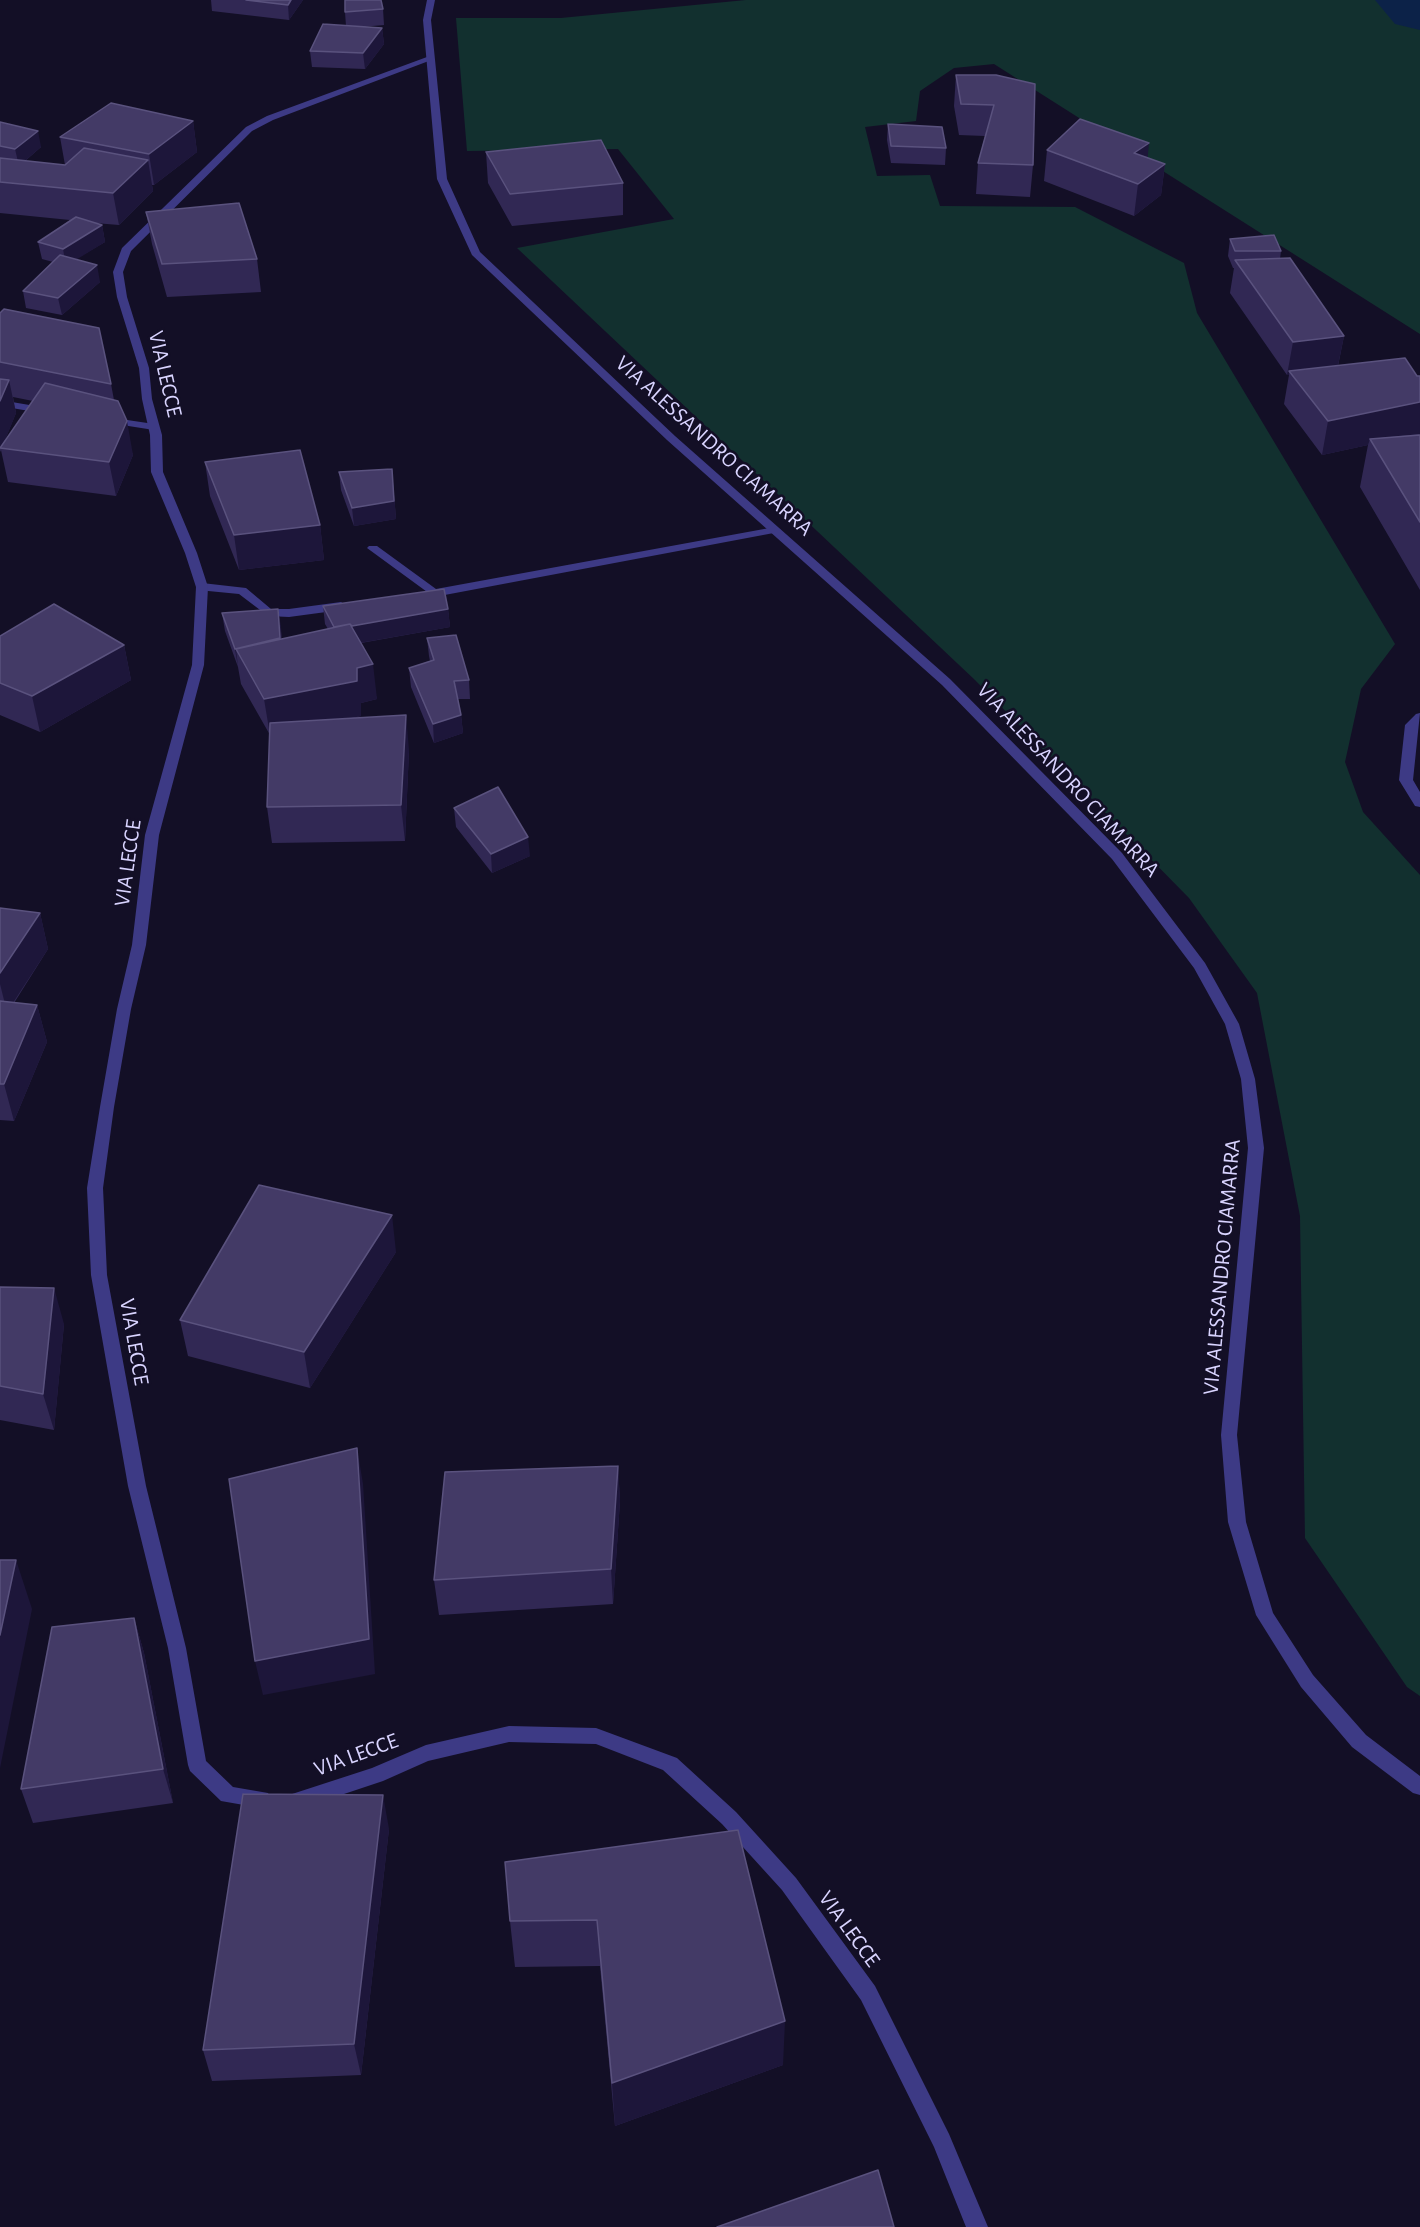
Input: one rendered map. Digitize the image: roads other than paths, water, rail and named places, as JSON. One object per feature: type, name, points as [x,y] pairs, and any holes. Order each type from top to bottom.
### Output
[{"type":"street","name":"VIA ALESSANDRO CIAMARRA","points":[[431,0],[427,20],[442,179],[476,253],[671,438],[946,682],[1117,856],[1200,966],[1232,1024],[1248,1079],[1256,1148],[1229,1435],[1237,1522],[1265,1615],[1307,1681],[1359,1741],[1420,1787]]},
{"type":"street","name":"VIA LECCE","points":[[430,59],[270,118],[249,129],[126,250],[117,272],[122,297],[144,368],[147,399],[154,427],[157,472],[191,553],[202,587],[198,665],[152,835],[139,945],[124,1009],[95,1188],[99,1275],[137,1486],[177,1648],[197,1765],[228,1795],[292,1802],[376,1775],[426,1753],[509,1734],[596,1736],[670,1764],[729,1818],[789,1884],[868,1993],[942,2141],[977,2227]]},
{"type":"street","points":[[0,403],[62,413]]},
{"type":"street","points":[[96,418],[154,427]]},
{"type":"street","points":[[413,596],[775,530]]},
{"type":"street","points":[[373,548],[434,593]]},
{"type":"street","points":[[202,587],[242,591],[268,612],[289,613],[351,604]]},
{"type":"street","points":[[1420,717],[1411,725],[1406,780],[1420,803]]},
{"type":"waterway","points":[[1410,0],[1420,9]]}]
